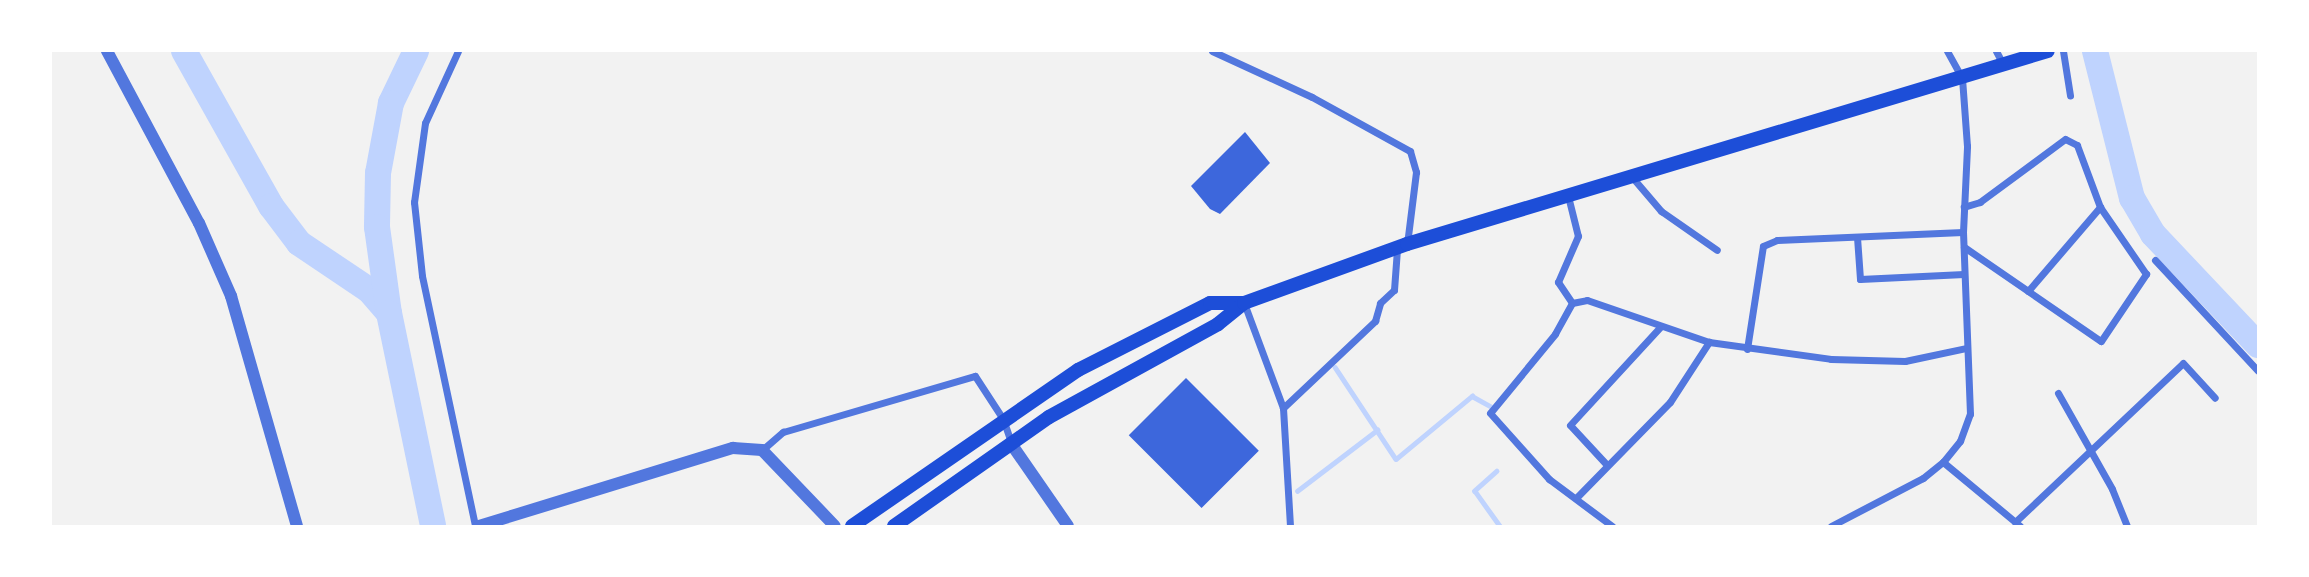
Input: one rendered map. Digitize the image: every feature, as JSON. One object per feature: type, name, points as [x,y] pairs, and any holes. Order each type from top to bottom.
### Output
[{"type":"main road","points":[[894,526],[1060,410],[1218,324],[1244,303],[1402,246],[2048,51]]},
{"type":"main road","points":[[852,526],[1003,419],[1151,329],[1210,303],[1244,303]]},
{"type":"street","points":[[107,51],[200,223],[231,296],[297,526]]},
{"type":"street","points":[[458,51],[425,123],[414,202],[422,276],[477,526],[496,524],[733,448],[762,450],[835,526]]},
{"type":"street","points":[[1212,51],[1312,97],[1410,151],[1416,172],[1394,290],[1380,303],[1376,321],[1283,408]]},
{"type":"street","points":[[1831,526],[1923,478],[1943,462],[1960,441],[1970,414],[1963,232],[1967,146],[1962,78],[1947,51]]},
{"type":"street","points":[[1996,51],[2004,65]]},
{"type":"street","points":[[2063,51],[2070,95]]},
{"type":"street","points":[[1964,207],[1980,202],[2065,139],[2077,145],[2099,208],[2146,274],[2101,341],[1964,247]]},
{"type":"street","points":[[1632,177],[1661,211],[1717,250]]},
{"type":"street","points":[[1568,196],[1578,236],[1558,282],[1572,303]]},
{"type":"street","points":[[2028,291],[2099,208]]},
{"type":"street","points":[[1747,349],[1763,246],[1777,240],[1963,232]]},
{"type":"street","points":[[1857,237],[1860,279],[1964,274]]},
{"type":"street","points":[[2155,260],[2258,371]]},
{"type":"street","points":[[1609,525],[1549,479],[1490,413],[1555,334],[1572,303],[1587,300],[1709,342],[1831,359],[1905,361],[1966,348]]},
{"type":"street","points":[[1244,303],[1283,408],[1290,526]]},
{"type":"street","points":[[1607,465],[1570,425],[1661,326]]},
{"type":"street","points":[[1576,498],[1670,402],[1709,342]]},
{"type":"street","points":[[1943,462],[2017,524],[2183,363],[2215,398]]},
{"type":"street","points":[[762,450],[783,432],[975,376],[1003,419],[1012,445],[1068,526]]},
{"type":"street","points":[[2058,393],[2091,450],[2127,526]]},
{"type":"building","points":[[1245,132],[1270,163],[1220,214],[1210,209],[1191,186]]},
{"type":"building","points":[[1186,378],[1259,451],[1202,508],[1129,435]]},
{"type":"waterway","points":[[184,51],[271,206],[299,243],[369,290],[389,313]]},
{"type":"waterway","points":[[416,51],[391,103],[378,173],[377,227],[389,313],[433,526]]},
{"type":"waterway","points":[[2095,51],[2132,198],[2153,234],[2258,345]]},
{"type":"waterway","points":[[1335,367],[1396,459],[1472,396],[1490,406]]},
{"type":"waterway","points":[[1297,491],[1377,430]]},
{"type":"waterway","points":[[1497,471],[1475,491],[1500,526]]}]
